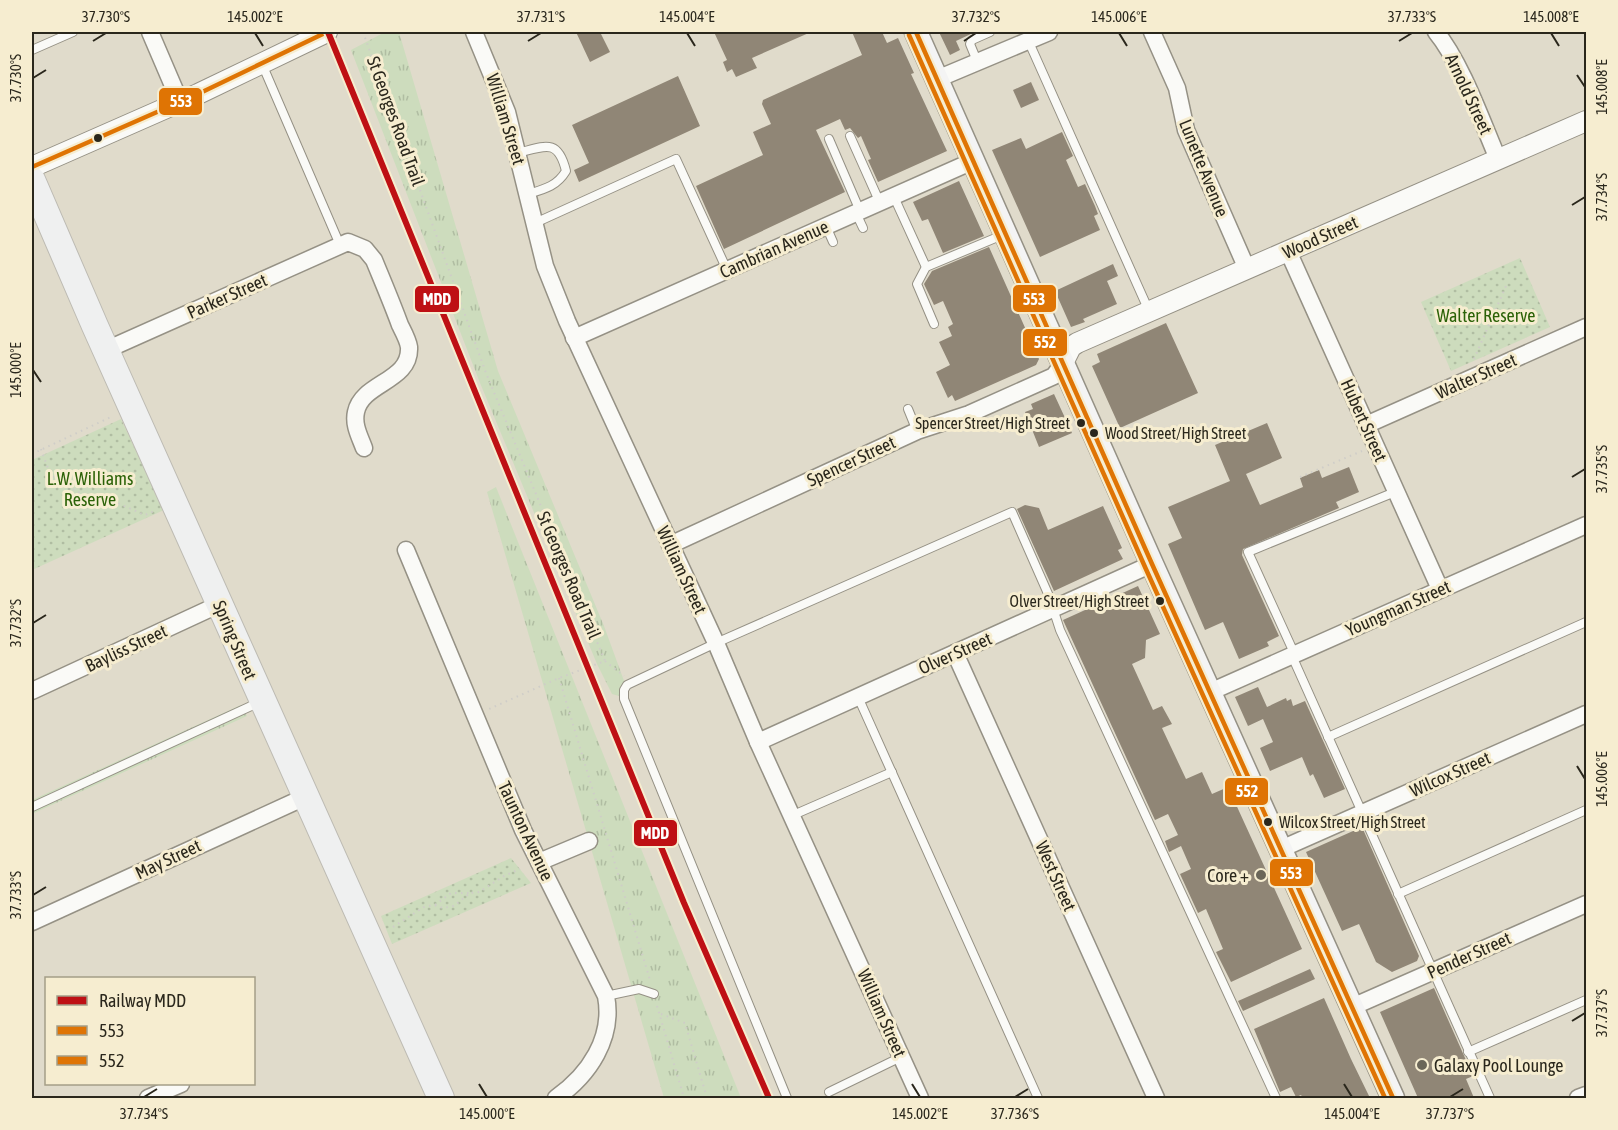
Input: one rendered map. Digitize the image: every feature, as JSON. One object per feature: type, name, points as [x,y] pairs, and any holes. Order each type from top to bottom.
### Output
[{"type":"main road","points":[[916,32],[1152,564],[1393,1098]]},
{"type":"main road","name":"Spring Street","points":[[32,180],[262,701],[441,1098]]},
{"type":"street","points":[[150,32],[180,102]]},
{"type":"street","points":[[32,167],[180,102],[327,32]]},
{"type":"street","name":"William Street","points":[[474,32],[507,112],[545,266],[574,338],[716,643],[791,816],[920,1098]]},
{"type":"street","points":[[937,79],[1049,32]]},
{"type":"street","name":"Lunette Avenue","points":[[1152,32],[1177,88],[1186,130],[1247,269]]},
{"type":"street","name":"Arnold Street","points":[[1436,32],[1447,46],[1498,159]]},
{"type":"street","name":"Wood Street","points":[[1063,363],[1071,347],[1077,343],[1587,121]]},
{"type":"street","name":"Cambrian Avenue","points":[[574,338],[727,270],[829,234],[887,200],[973,161]]},
{"type":"street","points":[[344,244],[365,249],[374,260],[409,346],[406,363],[394,377],[363,400],[356,411],[356,428],[364,448]]},
{"type":"street","name":"Parker Street","points":[[106,350],[344,244]]},
{"type":"street","name":"Hubert Street","points":[[1288,251],[1440,589]]},
{"type":"street","name":"Walter Street","points":[[1366,424],[1587,327]]},
{"type":"street","name":"Spencer Street","points":[[670,544],[916,431],[969,414],[1054,376],[1063,363]]},
{"type":"street","name":"Youngman Street","points":[[1210,692],[1587,525]]},
{"type":"street","name":"Taunton Avenue","points":[[406,550],[523,830],[606,996],[609,1011],[607,1022],[593,1062],[580,1078],[556,1098]]},
{"type":"street","name":"Olver Street","points":[[758,742],[1152,564]]},
{"type":"street","name":"Bayliss Street","points":[[32,692],[220,604]]},
{"type":"street","name":"West Street","points":[[954,653],[1156,1098]]},
{"type":"street","name":"Wilcox Street","points":[[1281,849],[1587,714]]},
{"type":"street","name":"May Street","points":[[32,922],[305,797]]},
{"type":"street","points":[[539,862],[590,841]]},
{"type":"street","name":"Pender Street","points":[[1352,1007],[1587,904]]},
{"type":"street","points":[[148,1098],[178,1085]]},
{"type":"street","points":[[1578,1098],[1587,1095]]},
{"type":"lane","points":[[32,50],[73,32]]},
{"type":"lane","points":[[977,61],[970,44],[972,40],[990,32]]},
{"type":"lane","points":[[1028,40],[1149,312]]},
{"type":"lane","points":[[262,64],[344,244]]},
{"type":"lane","points":[[850,136],[926,267]]},
{"type":"lane","points":[[829,139],[859,218]]},
{"type":"lane","points":[[518,153],[554,147],[560,151],[566,171],[559,182],[528,194]]},
{"type":"lane","points":[[535,223],[676,159],[727,270]]},
{"type":"lane","points":[[934,324],[917,284],[926,267],[1005,233]]},
{"type":"lane","points":[[908,409],[916,431]]},
{"type":"lane","points":[[1395,492],[1248,552],[1432,972],[1490,1098]]},
{"type":"lane","points":[[787,1098],[624,699],[624,690],[627,685],[716,643],[1012,512],[1054,609],[1064,640],[1276,1098]]},
{"type":"lane","points":[[1328,736],[1587,622]]},
{"type":"lane","points":[[858,697],[1038,1098]]},
{"type":"lane","points":[[32,807],[262,701]]},
{"type":"lane","points":[[791,816],[892,772]]},
{"type":"lane","points":[[1398,894],[1587,810]]},
{"type":"lane","points":[[606,996],[639,989],[654,994]]},
{"type":"lane","points":[[1468,1052],[1587,1000]]},
{"type":"lane","points":[[829,1092],[901,1057]]},
{"type":"path","name":"St Georges Road Trail","points":[[363,32],[486,374],[605,661],[559,678],[475,715]]},
{"type":"path","points":[[1474,359],[1506,286]]},
{"type":"path","points":[[32,453],[114,416]]},
{"type":"path","points":[[1299,477],[1375,446]]},
{"type":"path","points":[[41,449],[52,475],[82,494],[108,498],[145,515],[156,510]]},
{"type":"path","points":[[605,661],[633,682]]},
{"type":"path","points":[[559,678],[684,1098]]},
{"type":"path","points":[[393,927],[451,893],[479,892],[520,869]]},
{"type":"path","points":[[434,905],[443,908],[454,906],[470,893]]},
{"type":"path","points":[[660,1014],[685,1023],[707,1098]]},
{"type":"green space","points":[[385,32],[399,32],[498,371],[604,626],[627,689],[626,698],[612,694],[597,664],[480,383],[351,50]]},
{"type":"green space","name":"Walter Reserve","points":[[1520,258],[1550,327],[1451,371],[1421,302]]},
{"type":"green space","name":"L.W. Williams Reserve","points":[[121,419],[164,510],[32,570],[32,460]]},
{"type":"green space","points":[[496,487],[741,1098],[664,1098],[487,492]]},
{"type":"green space","points":[[241,705],[247,716],[32,814],[32,800]]},
{"type":"green space","points":[[511,858],[531,883],[392,944],[381,916]]},
{"type":"building","points":[[576,32],[600,32],[610,52],[590,62]]},
{"type":"building","points":[[714,32],[811,32],[752,58],[757,68],[736,77],[732,69],[727,72],[723,62],[727,60]]},
{"type":"building","points":[[852,32],[882,32],[887,43],[898,38],[914,73],[911,74],[947,151],[878,182],[861,136],[858,138],[850,128],[845,130],[840,119],[816,130],[845,192],[724,249],[696,186],[763,155],[753,132],[771,124],[762,104],[763,100],[862,55]]},
{"type":"building","points":[[939,32],[975,32],[956,41],[960,50],[950,55]]},
{"type":"building","points":[[678,76],[700,126],[579,182],[574,170],[589,163],[572,125]]},
{"type":"building","points":[[1031,82],[1039,100],[1021,108],[1013,90]]},
{"type":"building","points":[[1062,132],[1073,156],[1066,160],[1078,187],[1085,184],[1098,214],[1094,216],[1100,230],[1040,257],[992,150],[1021,138],[1026,149]]},
{"type":"building","points":[[959,181],[984,236],[943,253],[928,219],[922,221],[913,202]]},
{"type":"building","points":[[989,247],[1039,359],[1036,365],[955,401],[952,395],[948,398],[936,372],[950,365],[939,342],[952,336],[948,327],[953,324],[943,301],[934,305],[924,284],[932,271]]},
{"type":"building","points":[[1113,264],[1118,276],[1107,281],[1117,304],[1071,327],[1055,291]]},
{"type":"building","points":[[1166,323],[1198,393],[1120,428],[1092,366],[1100,362],[1097,354]]},
{"type":"building","points":[[1054,394],[1072,433],[1039,447],[1025,412],[1033,409],[1031,404]]},
{"type":"building","points":[[1267,423],[1282,458],[1246,474],[1260,505],[1303,487],[1300,478],[1319,470],[1322,478],[1349,467],[1359,492],[1336,502],[1339,508],[1243,549],[1242,555],[1279,636],[1267,642],[1269,646],[1239,659],[1223,622],[1205,630],[1168,544],[1182,538],[1168,507],[1230,481],[1215,445]]},
{"type":"building","points":[[1025,505],[1039,508],[1048,530],[1103,506],[1122,548],[1118,550],[1123,559],[1054,591],[1017,509]]},
{"type":"building","points":[[1138,586],[1160,634],[1146,640],[1145,658],[1132,664],[1153,710],[1162,706],[1172,724],[1162,728],[1186,779],[1202,772],[1212,794],[1228,787],[1302,949],[1231,982],[1216,952],[1223,949],[1206,909],[1198,913],[1180,874],[1191,869],[1181,846],[1169,852],[1166,844],[1165,841],[1178,835],[1168,814],[1155,820],[1063,620]]},
{"type":"building","points":[[1258,687],[1267,707],[1286,698],[1287,701],[1291,699],[1293,706],[1305,701],[1345,789],[1324,798],[1313,774],[1310,776],[1302,757],[1270,771],[1260,748],[1273,742],[1263,719],[1248,726],[1235,697]]},
{"type":"building","points":[[1362,827],[1419,956],[1417,961],[1392,972],[1376,962],[1359,924],[1342,931],[1306,852]]},
{"type":"building","points":[[1310,969],[1315,979],[1243,1011],[1238,1001]]},
{"type":"building","points":[[1434,988],[1473,1076],[1466,1079],[1474,1098],[1418,1098],[1380,1012]]},
{"type":"building","points":[[1324,998],[1370,1098],[1303,1098],[1301,1095],[1296,1097],[1291,1087],[1280,1092],[1254,1029]]},
{"type":"rail line","name":"MDD","points":[[328,32],[684,903],[769,1098]]},
{"type":"transit line","name":"553","points":[[32,167],[198,94],[327,32]]},
{"type":"transit line","name":"553","points":[[916,32],[1152,564],[1393,1098]]},
{"type":"transit line","name":"552","points":[[909,35],[1145,567],[1385,1098]]},
{"type":"place","name":"Spencer Street/High Street","points":[[1081,423]]},
{"type":"place","name":"Wood Street/High Street","points":[[1094,433]]},
{"type":"place","name":"Olver Street/High Street","points":[[1160,601]]},
{"type":"place","name":"Wilcox Street/High Street","points":[[1268,822]]},
{"type":"place","name":"Core +","points":[[1261,875]]},
{"type":"place","name":"Galaxy Pool Lounge","points":[[1422,1065]]}]
